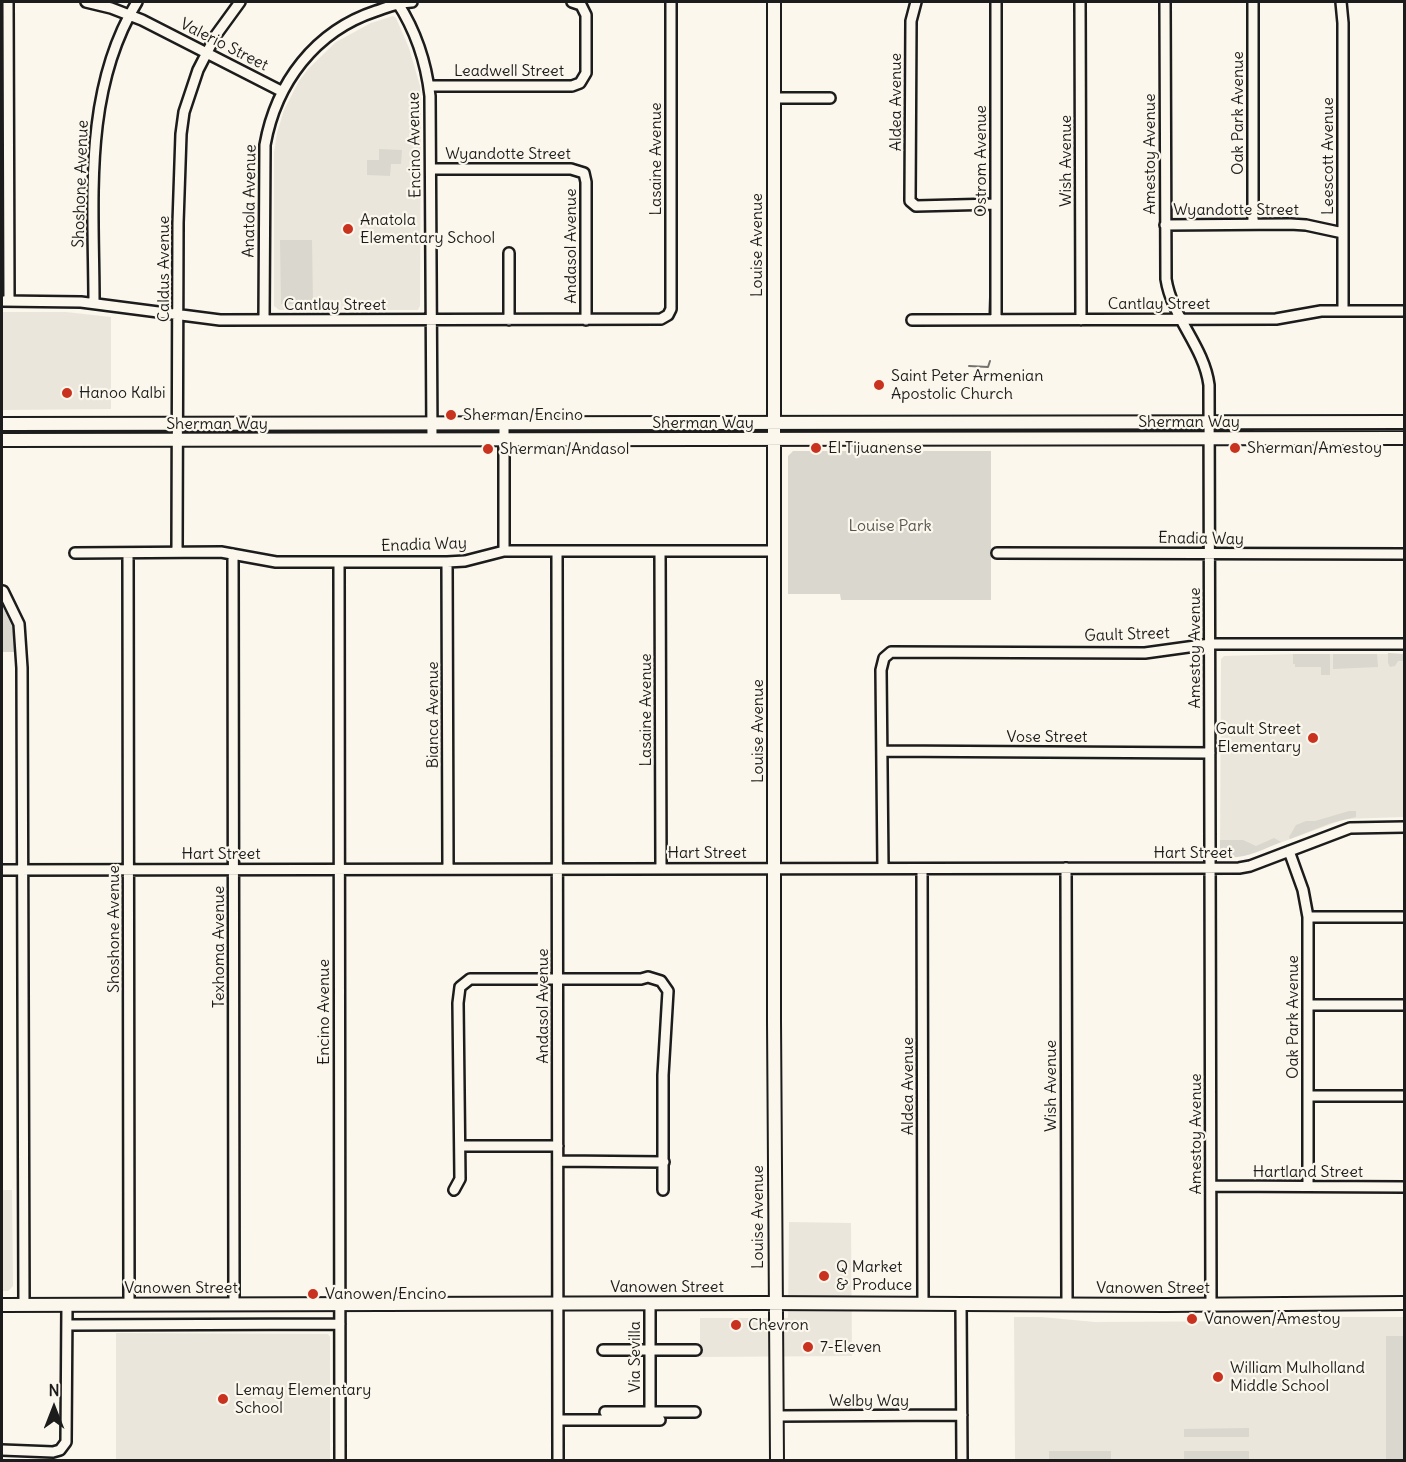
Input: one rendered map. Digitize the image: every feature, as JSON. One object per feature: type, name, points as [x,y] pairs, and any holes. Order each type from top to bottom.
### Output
[{"type":"main road","name":"Louise Avenue","points":[[774,2],[777,1461]]},
{"type":"main road","name":"Sherman Way","points":[[2,424],[1404,422]]},
{"type":"main road","name":"Sherman Way","points":[[2,440],[1404,438]]},
{"type":"main road","name":"Vanowen Street","points":[[2,1305],[1404,1303]]},
{"type":"street","points":[[5,301],[8,2]]},
{"type":"street","name":"Valerio Street","points":[[86,2],[129,15],[281,91]]},
{"type":"street","name":"Shoshone Avenue","points":[[94,303],[96,130],[105,77],[129,15],[137,2]]},
{"type":"street","name":"Caldus Avenue","points":[[177,552],[180,134],[191,91],[206,52],[226,19],[240,2]]},
{"type":"street","name":"Anatola Avenue","points":[[264,320],[265,145],[268,126],[281,91],[310,51],[333,33],[368,14],[398,3],[412,2]]},
{"type":"street","name":"Leadwell Street","points":[[429,86],[578,85],[584,80],[586,73],[586,15],[583,7],[572,2]]},
{"type":"street","name":"Lasaine Avenue","points":[[668,315],[671,309],[671,2]]},
{"type":"street","name":"Aldea Avenue","points":[[916,2],[911,21],[911,187],[909,197],[911,203],[916,206],[996,204]]},
{"type":"street","name":"Ostrom Avenue","points":[[996,2],[996,320]]},
{"type":"street","name":"Wish Avenue","points":[[1080,2],[1081,320]]},
{"type":"street","name":"Amestoy Avenue","points":[[1165,2],[1166,279],[1172,304],[1198,350],[1208,376],[1211,1305]]},
{"type":"street","name":"Oak Park Avenue","points":[[1253,2],[1253,224]]},
{"type":"street","name":"Leescott Avenue","points":[[1341,2],[1343,22],[1342,311]]},
{"type":"street","name":"Encino Avenue","points":[[398,3],[420,47],[429,86],[432,169],[432,439]]},
{"type":"street","points":[[774,98],[830,98]]},
{"type":"street","name":"Wyandotte Street","points":[[432,169],[571,169],[584,172]]},
{"type":"street","name":"Andasol Avenue","points":[[584,172],[586,180],[586,320]]},
{"type":"street","name":"Wyandotte Street","points":[[1165,225],[1306,225],[1342,233]]},
{"type":"street","points":[[509,253],[509,320]]},
{"type":"street","name":"Cantlay Street","points":[[5,301],[94,303],[220,320],[657,320],[668,315]]},
{"type":"street","name":"Cantlay Street","points":[[912,320],[1276,319],[1321,311],[1404,311]]},
{"type":"street","points":[[504,423],[504,551]]},
{"type":"street","name":"Enadia Way","points":[[75,553],[221,552],[276,562],[447,562],[465,561],[504,551],[775,551]]},
{"type":"street","name":"Lasaine Avenue","points":[[660,551],[661,868]]},
{"type":"street","name":"Andasol Avenue","points":[[557,552],[558,1461]]},
{"type":"street","name":"Shoshone Avenue","points":[[128,553],[129,1305]]},
{"type":"street","name":"Enadia Way","points":[[997,553],[1404,554]]},
{"type":"street","name":"Texhoma Avenue","points":[[233,554],[234,1305]]},
{"type":"street","name":"Encino Avenue","points":[[339,562],[340,1461]]},
{"type":"street","name":"Bianca Avenue","points":[[447,562],[448,868]]},
{"type":"street","points":[[3,591],[19,624],[21,646],[24,1305]]},
{"type":"street","name":"Gault Street","points":[[883,751],[881,670],[886,655],[891,652],[905,650],[1145,653],[1210,644],[1404,644]]},
{"type":"street","points":[[883,751],[883,868]]},
{"type":"street","name":"Vose Street","points":[[883,751],[1210,753]]},
{"type":"street","name":"Hart Street","points":[[2,870],[1244,867],[1350,828],[1404,827]]},
{"type":"street","name":"Oak Park Avenue","points":[[1289,851],[1303,890],[1308,917],[1308,1186]]},
{"type":"street","name":"Wish Avenue","points":[[1066,868],[1067,1304]]},
{"type":"street","name":"Aldea Avenue","points":[[922,869],[923,1304]]},
{"type":"street","points":[[1308,917],[1404,917]]},
{"type":"street","points":[[454,1190],[460,1179],[458,994],[460,987],[465,982],[477,979],[641,979],[648,977],[661,981],[666,986],[669,999],[663,1074],[663,1190]]},
{"type":"street","points":[[1308,1005],[1404,1005]]},
{"type":"street","points":[[1309,1096],[1404,1095]]},
{"type":"street","points":[[460,1146],[558,1146]]},
{"type":"street","points":[[558,1161],[664,1162]]},
{"type":"street","name":"Hartland Street","points":[[1211,1186],[1404,1187]]},
{"type":"street","name":"Via Sevilla","points":[[650,1303],[650,1412]]},
{"type":"street","points":[[961,1304],[962,1461]]},
{"type":"street","points":[[2,1450],[53,1452],[64,1446],[68,1429],[67,1305]]},
{"type":"street","points":[[67,1325],[340,1324]]},
{"type":"street","points":[[603,1350],[696,1350]]},
{"type":"street","points":[[605,1412],[695,1412]]},
{"type":"street","name":"Welby Way","points":[[776,1416],[962,1415]]},
{"type":"street","points":[[558,1420],[660,1420]]},
{"type":"shaded area","name":"Anatola Elementary School","points":[[393,16],[409,48],[420,86],[420,306],[418,310],[279,310],[274,306],[274,153],[284,110],[308,69],[336,42],[371,23]]},
{"type":"shaded area","points":[[2,312],[66,312],[111,317],[111,409],[2,410]]},
{"type":"shaded area","name":"Gault Street Elementary","points":[[1404,654],[1404,817],[1345,819],[1247,855],[1222,857],[1220,856],[1221,659],[1224,656]]},
{"type":"shaded area","points":[[2,1190],[12,1190],[13,1286],[8,1291],[2,1291]]},
{"type":"shaded area","points":[[789,1222],[851,1223],[852,1356],[700,1357],[700,1318],[788,1318]]},
{"type":"shaded area","name":"William Mulholland Middle School","points":[[1014,1317],[1095,1322],[1404,1317],[1404,1460],[1015,1460]]},
{"type":"shaded area","name":"Lemay Elementary School","points":[[116,1333],[328,1334],[330,1337],[330,1460],[116,1460]]},
{"type":"green space","points":[[379,149],[402,150],[401,164],[391,164],[390,176],[367,175],[367,160],[379,160]]},
{"type":"green space","points":[[280,240],[312,240],[313,302],[311,304],[281,304]]},
{"type":"green space","name":"Louise Park","points":[[793,451],[991,451],[991,600],[841,600],[840,594],[788,594],[788,456]]},
{"type":"green space","points":[[2,605],[12,626],[16,652],[2,652]]},
{"type":"green space","points":[[1388,653],[1404,654],[1404,661],[1398,661],[1395,666],[1390,667]]},
{"type":"green space","points":[[1293,654],[1330,654],[1330,675],[1321,675],[1321,667],[1295,667]]},
{"type":"green space","points":[[1333,654],[1377,654],[1378,667],[1333,669]]},
{"type":"green space","points":[[1356,811],[1356,817],[1331,823],[1290,839],[1289,837],[1296,825]]},
{"type":"green space","points":[[1274,838],[1281,842],[1243,856],[1220,856],[1220,840],[1243,840],[1256,846]]},
{"type":"green space","points":[[1386,1336],[1404,1336],[1404,1460],[1386,1460]]},
{"type":"green space","points":[[1249,1428],[1249,1437],[1184,1437],[1184,1429]]},
{"type":"green space","points":[[1049,1451],[1111,1451],[1111,1459],[1049,1459]]},
{"type":"green space","points":[[1184,1451],[1249,1451],[1249,1459],[1184,1459]]},
{"type":"waterway","points":[[989,316],[990,297]]},
{"type":"waterway","points":[[969,366],[988,367],[990,361]]},
{"type":"place","name":"Anatola Elementary School","points":[[348,229]]},
{"type":"place","name":"Saint Peter Armenian Apostolic Church","points":[[879,385]]},
{"type":"place","name":"Hanoo Kalbi","points":[[67,393]]},
{"type":"place","name":"Sherman/Encino","points":[[451,415]]},
{"type":"place","name":"El Tijuanense","points":[[816,448]]},
{"type":"place","name":"Sherman/Amestoy","points":[[1235,448]]},
{"type":"place","name":"Sherman/Andasol","points":[[488,449]]},
{"type":"place","name":"Gault Street Elementary","points":[[1313,738]]},
{"type":"place","name":"Q Market & Produce","points":[[824,1276]]},
{"type":"place","name":"Vanowen/Encino","points":[[313,1294]]},
{"type":"place","name":"Vanowen/Amestoy","points":[[1192,1319]]},
{"type":"place","name":"Chevron","points":[[736,1325]]},
{"type":"place","name":"7-Eleven","points":[[808,1347]]},
{"type":"place","name":"William Mulholland Middle School","points":[[1218,1377]]},
{"type":"place","name":"Lemay Elementary School","points":[[223,1399]]}]
